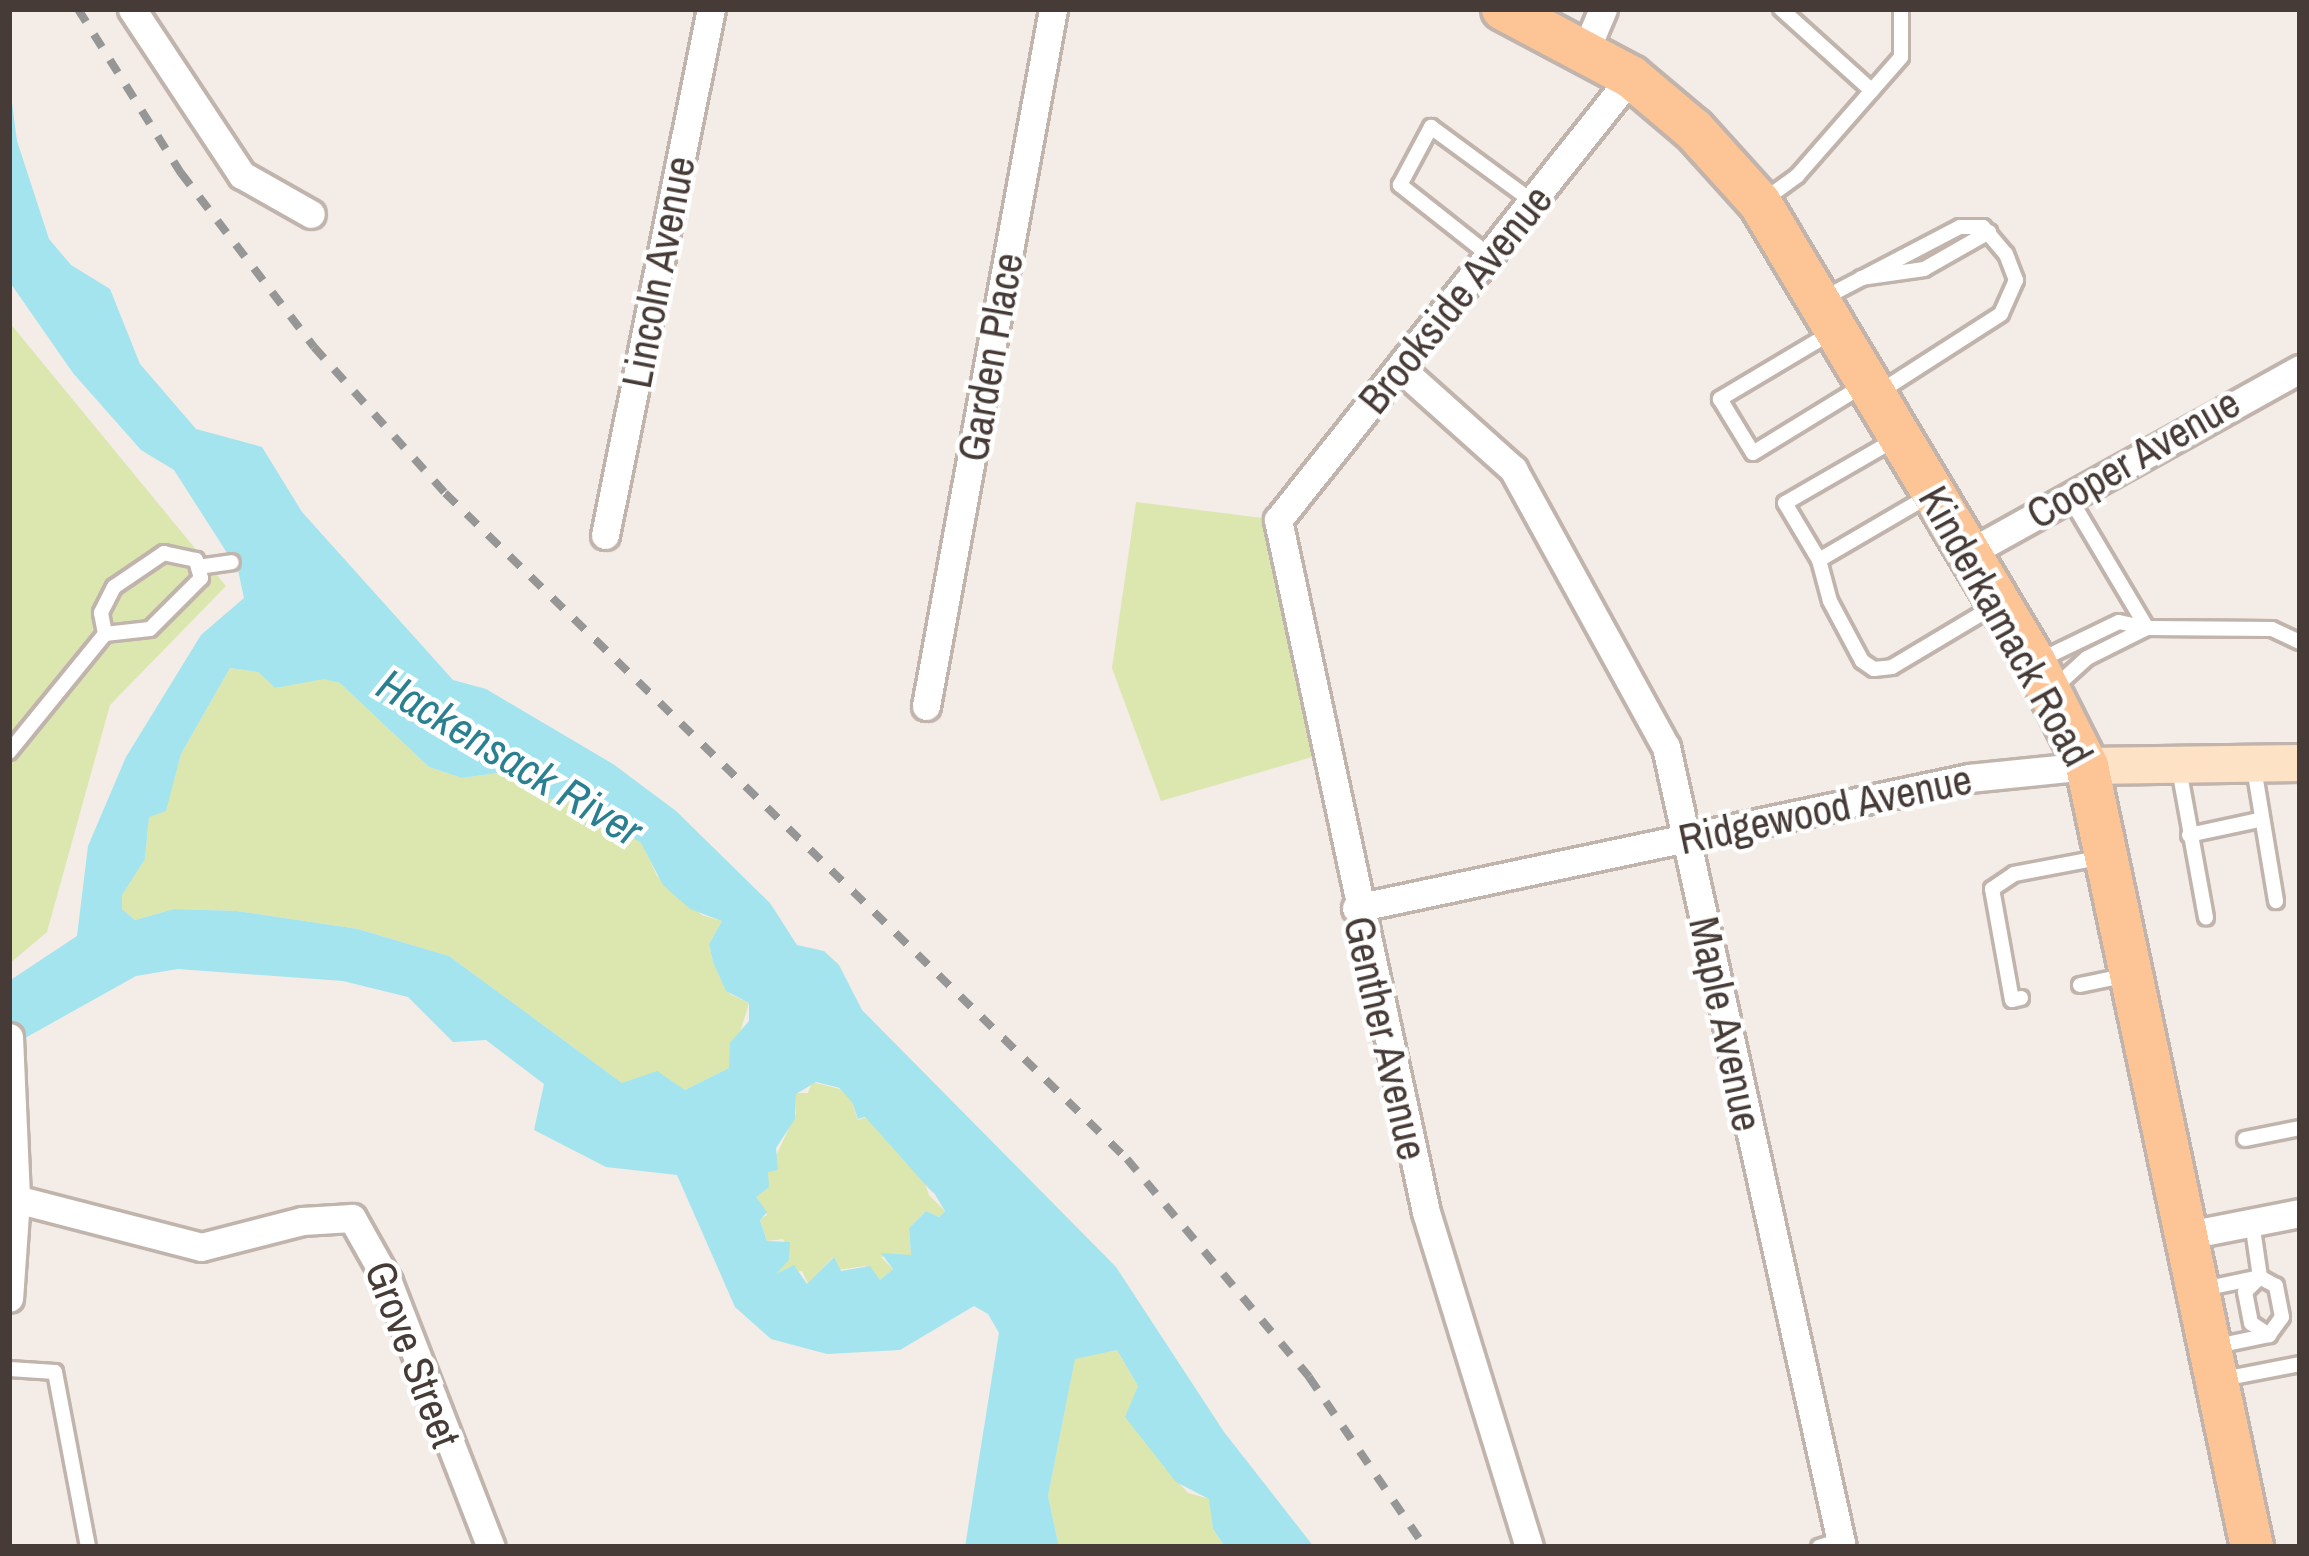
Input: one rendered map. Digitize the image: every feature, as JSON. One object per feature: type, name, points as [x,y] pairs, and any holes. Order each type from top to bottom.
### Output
[{"type":"main road","name":"Kinderkamack Road","points":[[1503,9],[1586,49],[1631,77],[1694,130],[1760,203],[2042,677],[2087,766],[2252,1547]]},
{"type":"street","points":[[132,9],[242,175],[311,214]]},
{"type":"street","name":"Lincoln Avenue","points":[[605,536],[710,9]]},
{"type":"street","name":"Garden Place","points":[[926,706],[1053,9]]},
{"type":"street","points":[[1586,49],[1603,9]]},
{"type":"street","name":"Brookside Avenue","points":[[1278,520],[1631,77]]},
{"type":"street","name":"Maple Avenue","points":[[1400,368],[1485,442],[1529,494],[1666,747],[1833,1545]]},
{"type":"street","name":"Cooper Avenue","points":[[1969,554],[2300,369]]},
{"type":"street","name":"Genther Avenue","points":[[1278,520],[1356,908],[1426,1212],[1529,1547]]},
{"type":"street","name":"Ridgewood Avenue","points":[[1356,908],[1969,778],[2087,766],[2300,763]]},
{"type":"street","points":[[9,1037],[16,1199],[9,1298]]},
{"type":"street","name":"Grove Street","points":[[16,1199],[201,1247],[302,1221],[352,1218],[388,1282],[491,1547]]},
{"type":"street","points":[[2188,1235],[2300,1213]]},
{"type":"lane","points":[[1781,9],[1872,92]]},
{"type":"lane","points":[[1760,203],[1797,176],[1901,57],[1901,9]]},
{"type":"lane","points":[[1490,256],[1400,185],[1430,129],[1439,128],[1533,202]]},
{"type":"lane","points":[[1960,227],[1989,232],[2015,271],[2009,303],[1873,388],[1753,453],[1720,399],[1830,314],[1858,278],[1960,227]]},
{"type":"lane","points":[[1858,278],[1924,269],[1989,232]]},
{"type":"lane","points":[[1900,436],[1785,503],[1819,560],[1830,601],[1862,661],[1874,669],[1892,667],[1999,603]]},
{"type":"lane","points":[[1819,560],[1934,494]]},
{"type":"lane","points":[[2068,495],[2147,628]]},
{"type":"lane","points":[[105,634],[101,614],[114,587],[164,553],[198,567],[232,562]]},
{"type":"lane","points":[[9,752],[105,634],[150,628],[200,578],[198,567]]},
{"type":"lane","points":[[2042,677],[2119,622],[2147,628],[2272,629],[2300,642]]},
{"type":"lane","points":[[2042,677],[2147,628]]},
{"type":"lane","points":[[2253,763],[2276,902]]},
{"type":"lane","points":[[2178,764],[2206,918]]},
{"type":"lane","points":[[2189,835],[2259,820]]},
{"type":"lane","points":[[2021,998],[2012,1000],[1992,889],[2014,874],[2109,856]]},
{"type":"lane","points":[[2080,985],[2134,974]]},
{"type":"lane","points":[[2245,1139],[2300,1128]]},
{"type":"lane","points":[[2252,1222],[2260,1277]]},
{"type":"lane","points":[[2260,1277],[2245,1292],[2251,1323],[2270,1335]]},
{"type":"lane","points":[[2198,1290],[2260,1277],[2276,1286],[2282,1317],[2270,1335],[2215,1364]]},
{"type":"lane","points":[[2215,1364],[2300,1364]]},
{"type":"lane","points":[[9,1369],[55,1372],[88,1547]]},
{"type":"green space","points":[[9,322],[226,586],[110,705],[47,932],[9,964]]},
{"type":"green space","points":[[1136,502],[1278,520],[1326,753],[1161,801],[1112,668]]},
{"type":"green space","points":[[230,668],[258,672],[275,688],[324,678],[340,683],[429,767],[462,778],[511,771],[573,798],[642,843],[657,876],[702,915],[722,921],[709,944],[713,962],[730,994],[749,1003],[729,1068],[685,1090],[622,1083],[449,956],[358,929],[237,911],[174,909],[135,920],[122,909],[122,894],[145,859],[149,817],[169,797],[181,754]]},
{"type":"green space","points":[[812,1082],[848,1091],[858,1120],[885,1110],[903,1118],[929,1195],[945,1211],[939,1217],[926,1211],[909,1228],[911,1255],[881,1257],[893,1269],[880,1280],[865,1266],[838,1270],[833,1257],[808,1284],[802,1271],[775,1274],[789,1250],[783,1239],[767,1241],[760,1219],[767,1215],[756,1197],[796,1114],[796,1093],[808,1093]]},
{"type":"green space","points":[[1117,1350],[1138,1386],[1135,1406],[1164,1467],[1188,1493],[1210,1499],[1213,1529],[1225,1547],[1059,1547],[1048,1496],[1075,1358]]},
{"type":"water","points":[[9,80],[17,141],[49,239],[71,265],[110,289],[140,364],[196,429],[262,447],[302,512],[453,680],[486,689],[613,764],[676,811],[770,903],[797,945],[824,951],[839,965],[862,1010],[1116,1267],[1224,1432],[1314,1547],[1225,1547],[1213,1529],[1209,1499],[1176,1482],[1125,1417],[1138,1386],[1117,1350],[1075,1359],[1048,1496],[1059,1547],[965,1547],[999,1333],[988,1314],[974,1306],[900,1350],[827,1354],[771,1339],[735,1307],[677,1175],[606,1167],[534,1130],[544,1084],[486,1040],[453,1042],[408,997],[343,981],[178,969],[136,976],[9,1047],[9,981],[77,936],[88,846],[126,757],[201,635],[244,598],[238,570],[174,470],[141,450],[73,373],[9,281]],"holes":[[[230,668],[258,672],[275,688],[324,679],[340,683],[429,767],[462,778],[511,771],[548,799],[573,798],[641,843],[663,885],[690,909],[722,921],[709,944],[713,962],[726,991],[749,1003],[749,1021],[730,1043],[729,1068],[685,1090],[657,1071],[622,1083],[449,956],[358,929],[237,911],[174,909],[135,920],[122,909],[122,895],[145,859],[149,817],[166,811],[181,754]],[[816,1082],[848,1090],[858,1119],[885,1110],[903,1118],[910,1153],[945,1211],[939,1217],[926,1211],[909,1228],[911,1255],[881,1253],[893,1269],[880,1280],[870,1266],[841,1271],[834,1257],[807,1284],[794,1265],[776,1274],[789,1260],[790,1242],[767,1241],[760,1220],[767,1212],[756,1197],[769,1187],[768,1172],[778,1170],[776,1148],[795,1119],[796,1094]]]},
{"type":"waterway","name":"Hackensack River","points":[[850,1066],[946,1174]]},
{"type":"railway","points":[[78,9],[181,173],[314,347],[445,493],[1127,1159],[1309,1377],[1425,1547]]}]
